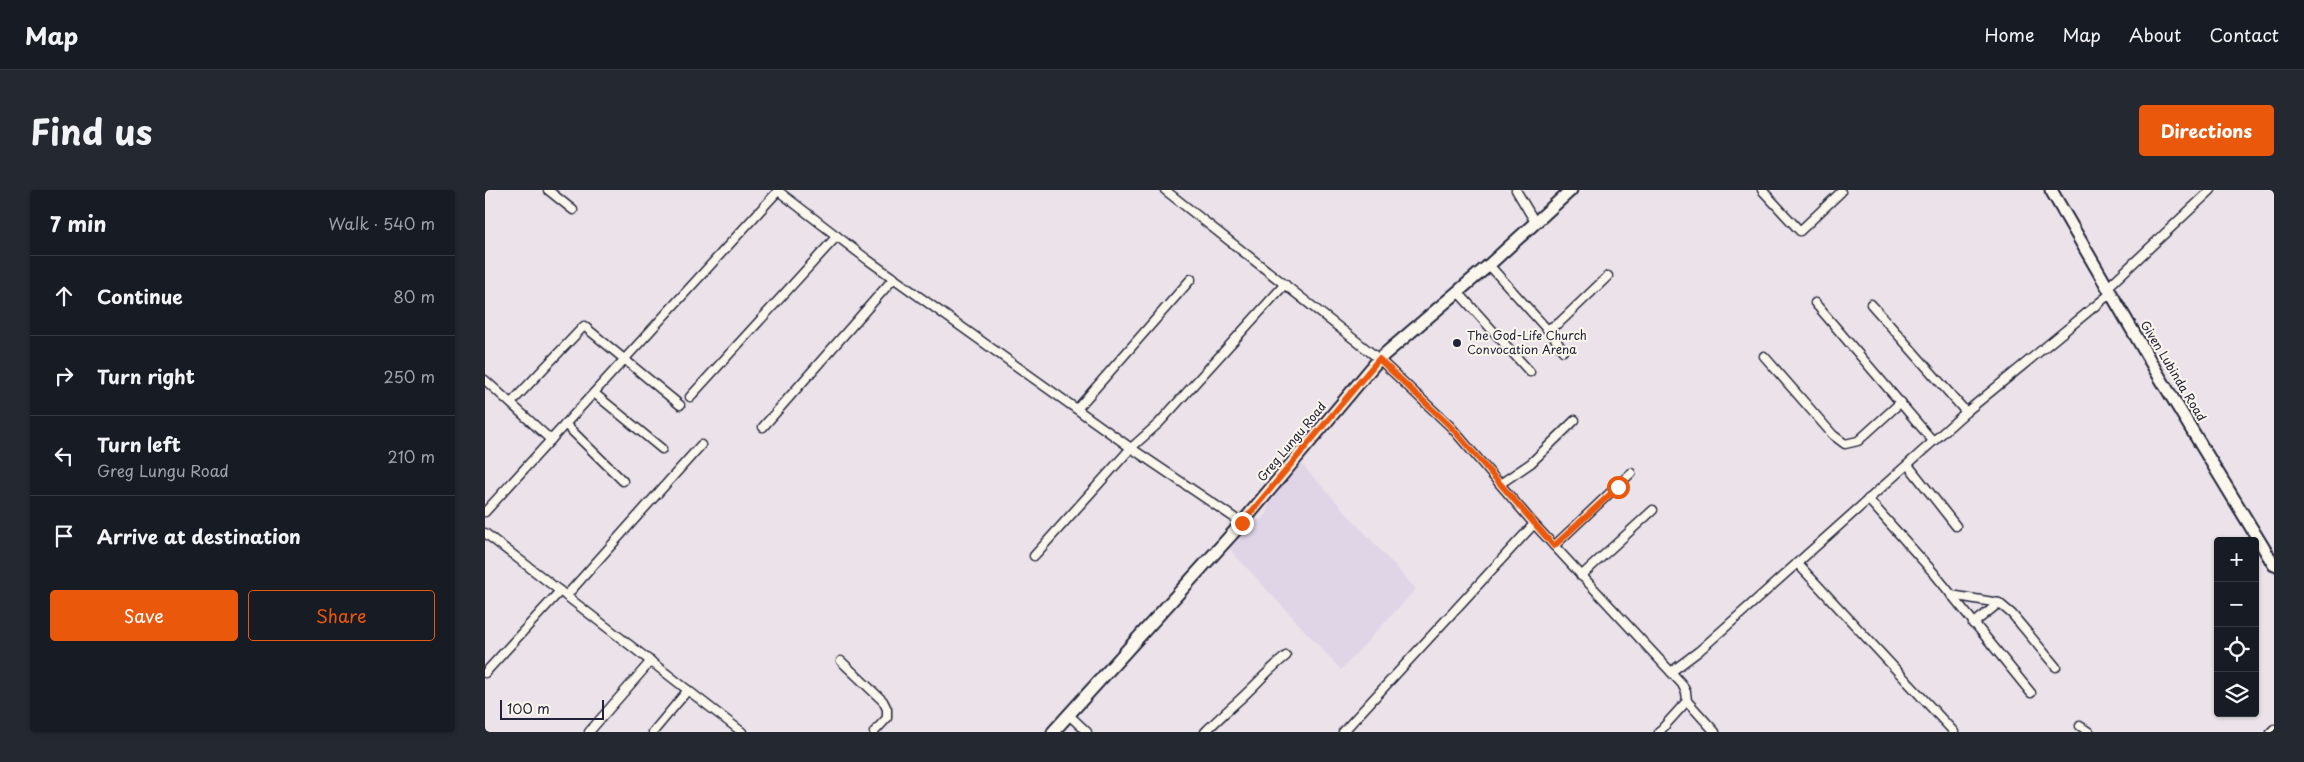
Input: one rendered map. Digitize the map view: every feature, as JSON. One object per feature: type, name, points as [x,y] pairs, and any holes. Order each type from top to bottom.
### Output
[{"type":"street","points":[[549,190],[573,210]]},
{"type":"street","points":[[485,512],[778,190],[894,278],[1131,448],[1242,523]]},
{"type":"street","points":[[1165,190],[1379,359],[1451,427],[1533,524],[1671,672],[1687,692],[1687,702],[1659,732]]},
{"type":"street","points":[[1516,190],[1535,222]]},
{"type":"street","name":"Greg Lungu Road","points":[[1053,732],[1242,523],[1379,359],[1489,265],[1571,190]]},
{"type":"street","points":[[1762,190],[1800,231],[1841,192]]},
{"type":"street","name":"Given Lubinda Road","points":[[2051,190],[2274,565]]},
{"type":"street","points":[[1671,672],[1699,651],[1933,441],[2109,290],[2211,190]]},
{"type":"street","points":[[690,397],[837,236]]},
{"type":"street","points":[[1489,265],[1547,329],[1563,351]]},
{"type":"street","points":[[1547,329],[1559,323],[1608,276]]},
{"type":"street","points":[[763,427],[894,278]]},
{"type":"street","points":[[1077,409],[1191,279]]},
{"type":"street","points":[[1034,556],[1131,448],[1159,423],[1285,284]]},
{"type":"street","points":[[1458,292],[1530,372]]},
{"type":"street","points":[[1815,303],[1933,441]]},
{"type":"street","points":[[1871,304],[1966,412]]},
{"type":"street","points":[[511,403],[584,326],[680,405]]},
{"type":"street","points":[[1764,356],[1833,435],[1845,444],[1858,441],[1901,402]]},
{"type":"street","points":[[485,380],[551,440]]},
{"type":"street","points":[[594,393],[662,449]]},
{"type":"street","points":[[1500,484],[1531,463],[1575,420]]},
{"type":"street","points":[[565,424],[623,481]]},
{"type":"street","points":[[485,673],[563,593],[701,445]]},
{"type":"street","points":[[1908,465],[1956,526]]},
{"type":"street","points":[[1554,546],[1631,474]]},
{"type":"street","points":[[1868,499],[1880,510],[2031,693]]},
{"type":"street","points":[[1581,576],[1653,510]]},
{"type":"street","points":[[1343,732],[1533,524]]},
{"type":"street","points":[[485,533],[742,732]]},
{"type":"street","points":[[1797,563],[1953,732]]},
{"type":"street","points":[[1951,595],[1999,603],[2013,614],[2056,668]]},
{"type":"street","points":[[1973,624],[1999,603]]},
{"type":"street","points":[[1205,732],[1269,669],[1287,656]]},
{"type":"street","points":[[589,732],[651,661]]},
{"type":"street","points":[[841,662],[883,701],[887,709],[887,718],[874,732]]},
{"type":"street","points":[[653,732],[688,690]]},
{"type":"street","points":[[1687,702],[1715,732]]},
{"type":"street","points":[[1069,715],[1087,732]]},
{"type":"street","points":[[2080,726],[2089,732]]},
{"type":"street","points":[[2271,732],[2274,729]]},
{"type":"shaded area","points":[[1297,459],[1416,589],[1341,670],[1223,542],[1249,520],[1262,519],[1268,512],[1267,500]]},
{"type":"place","name":"The God-Life Church Convocation Arena","points":[[1457,343]]},
{"type":"route","points":[[1242,523],[1379,359],[1451,427],[1554,546],[1618,487]]}]
